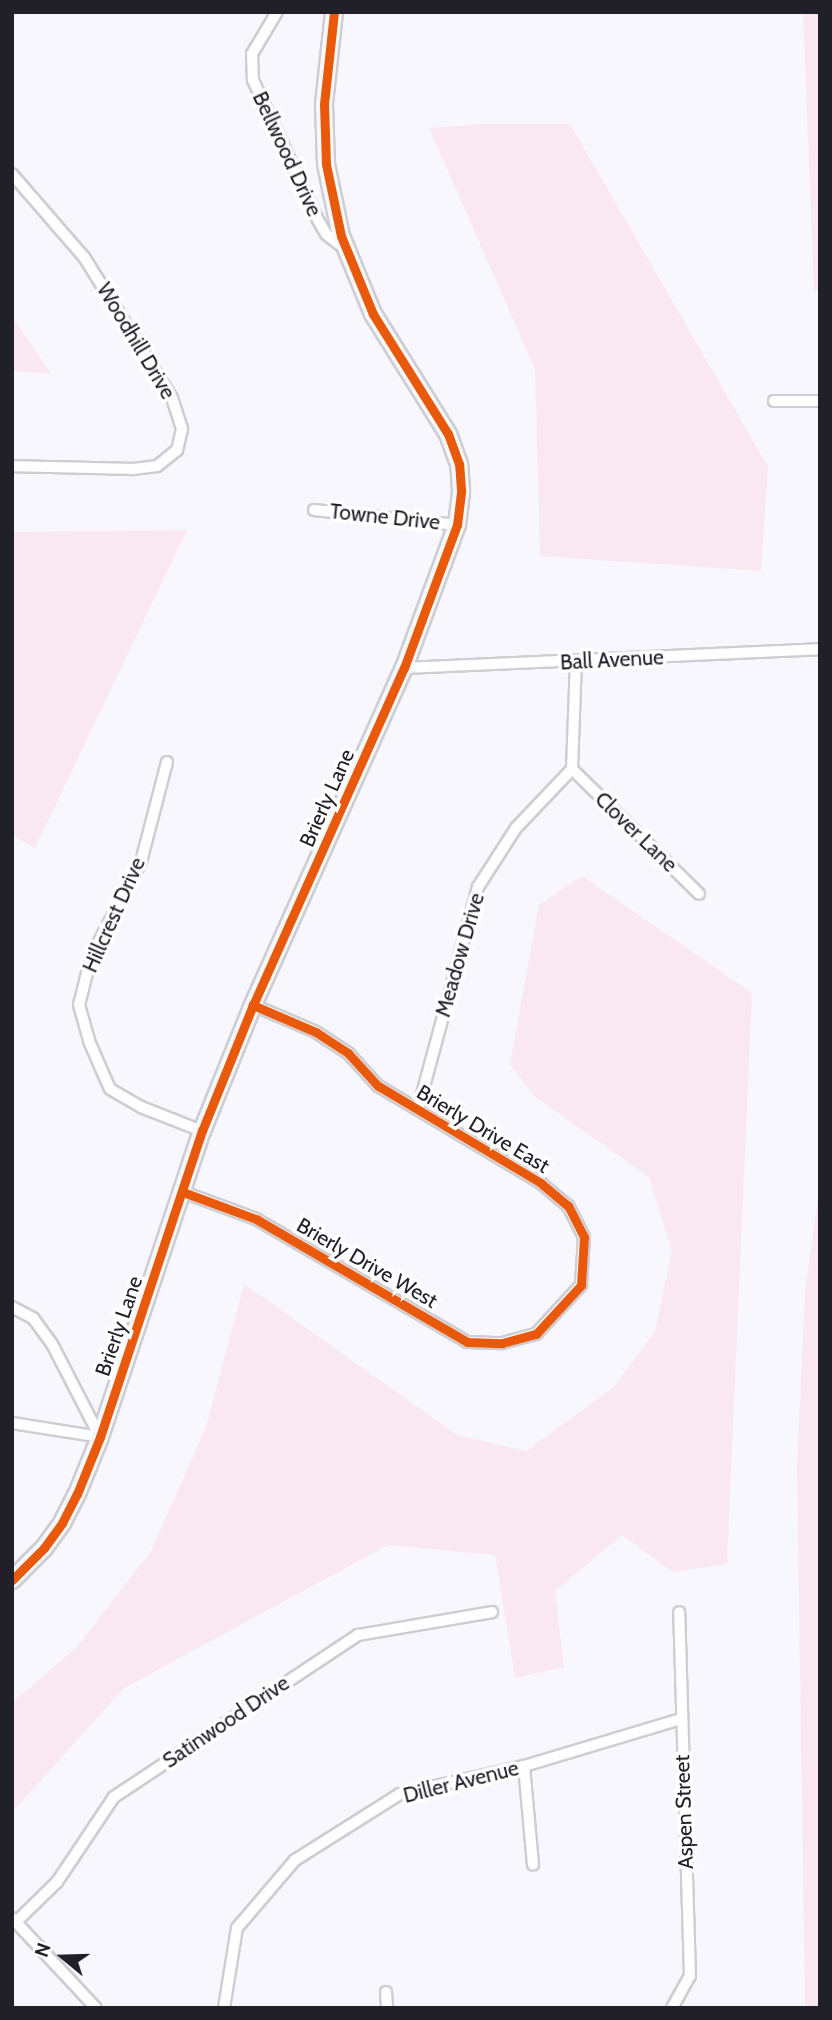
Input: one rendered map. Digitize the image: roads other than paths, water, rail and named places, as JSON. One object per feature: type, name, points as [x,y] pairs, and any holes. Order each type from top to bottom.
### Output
[{"type":"street","name":"Bellwood Drive","points":[[277,12],[252,54],[253,80],[318,220],[326,234],[347,250]]},
{"type":"street","name":"Brierly Lane","points":[[12,1580],[44,1548],[62,1523],[100,1437],[202,1131],[253,1005],[404,668],[457,525],[461,490],[459,464],[448,434],[373,314],[347,250],[326,164],[324,94],[334,12]]},
{"type":"street","name":"Woodhill Drive","points":[[12,174],[84,257],[172,398],[182,429],[177,450],[157,466],[131,469],[12,466]]},
{"type":"street","points":[[774,401],[820,401]]},
{"type":"street","name":"Towne Drive","points":[[314,510],[457,525]]},
{"type":"street","name":"Ball Avenue","points":[[404,668],[820,649]]},
{"type":"street","points":[[572,769],[576,662]]},
{"type":"street","name":"Hillcrest Drive","points":[[167,762],[141,862],[91,957],[79,1005],[89,1041],[110,1089],[141,1107],[202,1131]]},
{"type":"street","name":"Clover Lane","points":[[572,769],[699,894]]},
{"type":"street","name":"Meadow Drive","points":[[418,1109],[478,887],[516,828],[572,769]]},
{"type":"street","name":"Brierly Drive East","points":[[253,1005],[316,1032],[348,1053],[378,1086],[541,1183],[568,1206],[584,1237],[581,1285],[536,1334]]},
{"type":"street","name":"Brierly Drive West","points":[[183,1192],[257,1219],[467,1342],[502,1343],[536,1334]]},
{"type":"street","points":[[12,1307],[33,1318],[52,1344],[100,1437]]},
{"type":"street","points":[[12,1423],[100,1437]]},
{"type":"street","name":"Satinwood Drive","points":[[14,1920],[57,1882],[114,1797],[358,1635],[492,1612]]},
{"type":"street","name":"Aspen Street","points":[[672,2008],[690,1976],[679,1612]]},
{"type":"street","name":"Diller Avenue","points":[[224,2008],[237,1928],[295,1860],[400,1794],[524,1766],[681,1719]]},
{"type":"street","points":[[524,1766],[533,1865]]},
{"type":"street","points":[[14,1920],[96,2008]]},
{"type":"street","points":[[386,1992],[387,2008]]}]
